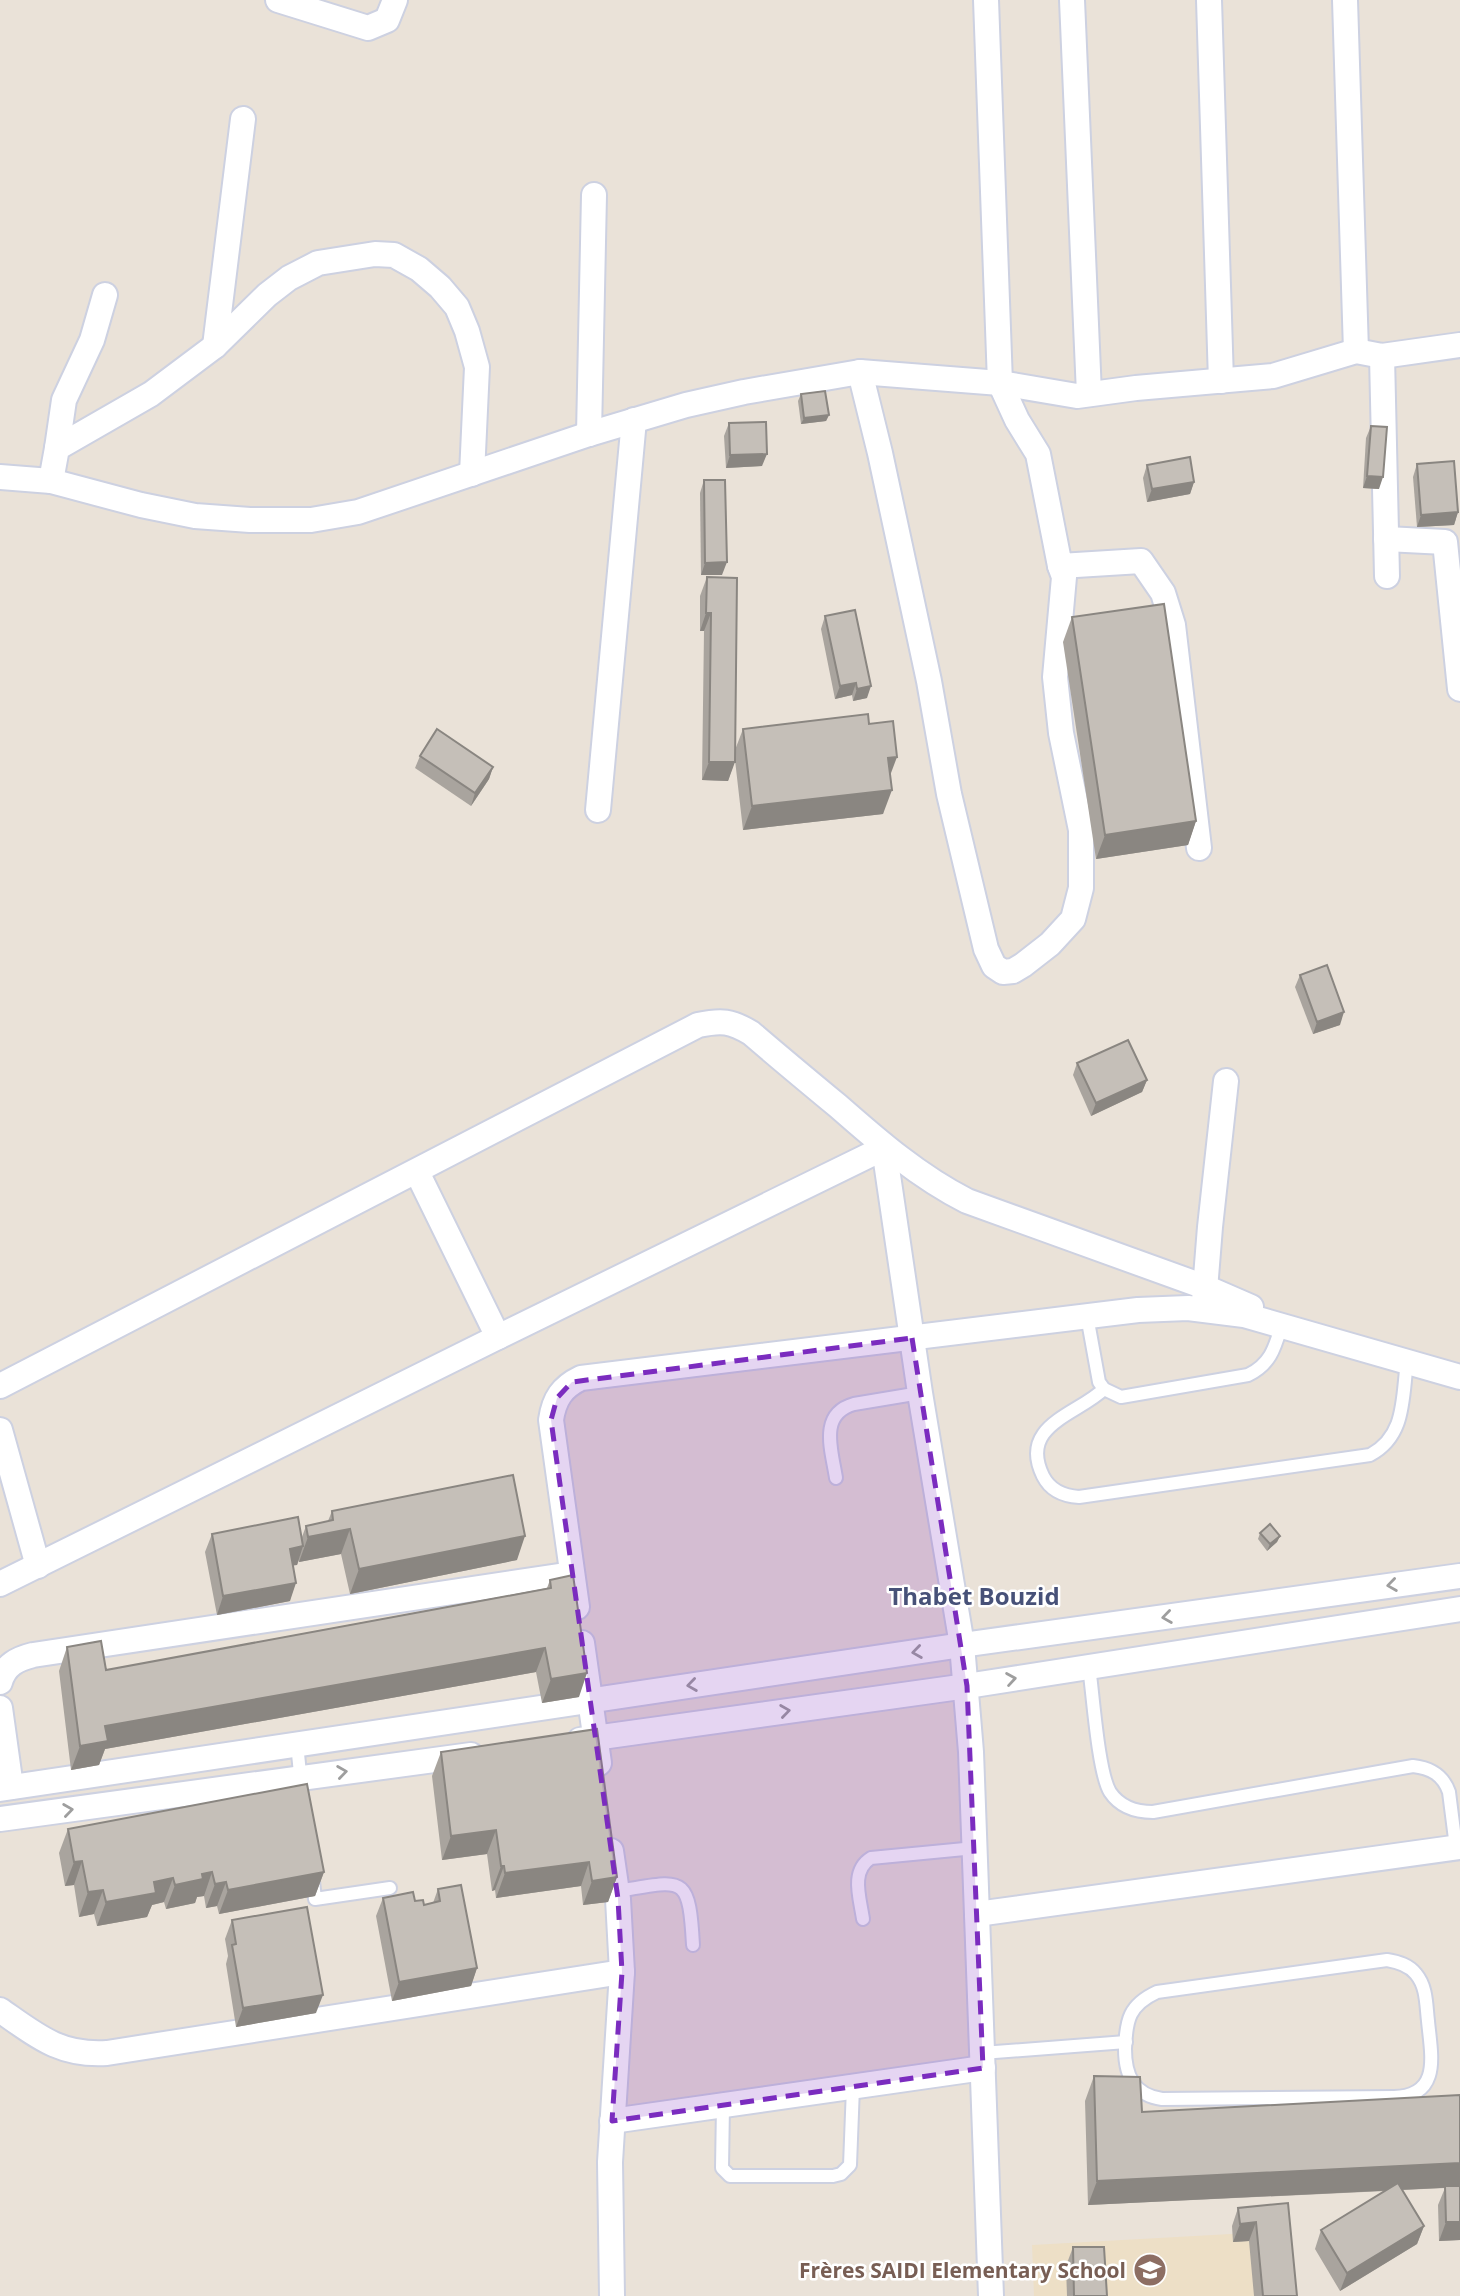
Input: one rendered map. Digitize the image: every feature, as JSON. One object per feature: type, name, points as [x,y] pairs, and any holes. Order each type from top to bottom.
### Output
[{"type":"street","points":[[278,0],[368,28],[387,20],[395,0]]},
{"type":"street","points":[[860,372],[929,681],[952,807],[986,949],[994,966],[1003,972],[1013,971],[1050,944],[1073,919],[1081,888],[1081,830],[1061,733],[1055,677],[1065,577],[1060,566],[1038,454],[1017,420],[1000,383],[986,0]]},
{"type":"street","points":[[1072,0],[1089,394]]},
{"type":"street","points":[[1209,0],[1221,381]]},
{"type":"street","points":[[1345,0],[1356,351]]},
{"type":"street","points":[[215,346],[243,118]]},
{"type":"street","points":[[589,434],[594,195]]},
{"type":"street","points":[[57,447],[151,394],[215,346],[267,295],[289,278],[318,264],[375,254],[394,255],[419,269],[440,287],[457,307],[467,331],[477,367],[472,474]]},
{"type":"street","points":[[51,481],[64,400],[92,340],[105,295]]},
{"type":"street","points":[[0,477],[51,481],[195,516],[250,520],[311,520],[358,512],[589,434],[685,405],[860,372],[1000,383],[1077,396],[1273,376],[1356,351],[1382,356],[1460,345]]},
{"type":"street","points":[[1382,356],[1387,576]]},
{"type":"street","points":[[598,810],[634,420]]},
{"type":"street","points":[[1386,539],[1446,542],[1460,689]]},
{"type":"street","points":[[1060,566],[1141,561],[1163,593],[1173,625],[1199,848]]},
{"type":"street","points":[[0,1387],[698,1025],[717,1021],[735,1024],[751,1033],[884,1148],[932,1182],[967,1201],[1244,1315],[1460,1377]]},
{"type":"street","points":[[1204,1298],[1226,1081]]},
{"type":"street","points":[[0,1584],[884,1148]]},
{"type":"street","points":[[884,1148],[967,1686],[991,2296]]},
{"type":"street","points":[[417,1172],[498,1337]]},
{"type":"street","points":[[601,1780],[551,1420],[557,1398],[572,1382],[591,1376],[1160,1308],[1204,1298]]},
{"type":"street","points":[[0,1430],[38,1566]]},
{"type":"street","points":[[0,1682],[9,1665],[33,1656],[572,1574]]},
{"type":"street","points":[[0,1708],[5,1788],[962,1645],[1460,1576]]},
{"type":"street","points":[[555,1744],[967,1686],[1460,1609]]},
{"type":"street","points":[[0,1819],[302,1785],[488,1752]]},
{"type":"street","points":[[609,1835],[617,1891],[622,1972],[610,2162],[612,2296]]},
{"type":"street","points":[[977,1914],[1458,1847]]},
{"type":"street","points":[[0,2010],[53,2046],[79,2053],[107,2053],[622,1972]]},
{"type":"street","points":[[612,2121],[853,2087],[982,2060]]},
{"type":"lane","points":[[1087,1317],[1096,1373],[1104,1389],[1121,1397],[1248,1375],[1258,1370],[1273,1354],[1282,1324]]},
{"type":"lane","points":[[1104,1389],[1083,1406],[1056,1420],[1043,1433],[1037,1452],[1041,1472],[1045,1480],[1060,1493],[1079,1497],[1370,1455],[1388,1443],[1397,1426],[1407,1362]]},
{"type":"lane","points":[[836,1478],[829,1431],[836,1413],[854,1404],[920,1393]]},
{"type":"lane","points":[[1089,1667],[1105,1781],[1116,1798],[1133,1810],[1153,1812],[1413,1766],[1423,1767],[1433,1771],[1446,1784],[1458,1847]]},
{"type":"lane","points":[[297,1744],[302,1785]]},
{"type":"lane","points":[[863,1919],[858,1876],[866,1861],[871,1858],[975,1848]]},
{"type":"lane","points":[[312,1872],[315,1899],[390,1888]]},
{"type":"lane","points":[[617,1891],[669,1883],[682,1889],[690,1903],[693,1945]]},
{"type":"lane","points":[[1387,1960],[1399,1962],[1416,1974],[1425,1990],[1433,2063],[1427,2082],[1417,2097],[1153,2098],[1144,2094],[1130,2080],[1125,2062],[1126,2042],[1126,2025],[1130,2014],[1146,1997],[1157,1992],[1387,1960]]},
{"type":"lane","points":[[982,2060],[1126,2042]]},
{"type":"lane","points":[[723,2105],[722,2168],[730,2176],[833,2176],[841,2174],[850,2165],[853,2087]]},
{"type":"highlighted area","points":[[912,1338],[967,1686],[983,2068],[612,2121],[622,1972],[618,1899],[551,1420],[557,1398],[572,1382]]},
{"type":"shaded area","name":"Frères SAIDI Elementary School","points":[[1267,2232],[1268,2296],[1034,2296],[1032,2245]]},
{"type":"building","points":[[825,391],[829,415],[804,418],[801,394]]},
{"type":"building","points":[[766,422],[767,454],[730,455],[729,423]]},
{"type":"building","points":[[1371,426],[1387,427],[1383,477],[1367,476]]},
{"type":"building","points":[[1190,457],[1194,482],[1152,489],[1147,465]]},
{"type":"building","points":[[1454,461],[1458,512],[1421,515],[1417,464]]},
{"type":"building","points":[[704,480],[725,480],[727,562],[705,563]]},
{"type":"building","points":[[707,577],[737,578],[735,762],[709,762],[711,613],[706,613]]},
{"type":"building","points":[[1164,604],[1196,821],[1105,835],[1072,617]]},
{"type":"building","points":[[855,610],[871,686],[857,689],[856,683],[840,686],[825,616]]},
{"type":"building","points":[[868,714],[869,724],[893,721],[897,757],[888,758],[892,790],[752,806],[743,729]]},
{"type":"building","points":[[437,729],[493,767],[475,793],[420,756]]},
{"type":"building","points":[[1327,965],[1344,1012],[1317,1022],[1300,975]]},
{"type":"building","points":[[1128,1040],[1147,1080],[1096,1103],[1077,1063]]},
{"type":"building","points":[[513,1475],[525,1536],[359,1569],[350,1529],[308,1537],[306,1526],[333,1520],[332,1511]]},
{"type":"building","points":[[298,1517],[303,1546],[290,1549],[296,1583],[223,1596],[212,1534]]},
{"type":"building","points":[[1270,1524],[1280,1536],[1270,1544],[1260,1533]]},
{"type":"building","points":[[573,1575],[587,1673],[551,1679],[545,1648],[105,1726],[108,1741],[80,1746],[67,1647],[101,1641],[106,1670],[551,1588],[550,1580]]},
{"type":"building","points":[[597,1729],[617,1877],[592,1881],[589,1862],[505,1873],[504,1866],[501,1866],[496,1830],[451,1836],[441,1752]]},
{"type":"building","points":[[307,1784],[324,1872],[228,1890],[226,1882],[215,1884],[212,1872],[202,1874],[203,1879],[175,1885],[173,1878],[154,1882],[156,1893],[106,1902],[103,1890],[88,1892],[82,1861],[74,1862],[68,1829]]},
{"type":"building","points":[[461,1885],[477,1968],[399,1982],[383,1898],[413,1892],[415,1901],[423,1900],[424,1905],[440,1901],[438,1889]]},
{"type":"building","points":[[307,1907],[323,1995],[243,2008],[232,1945],[236,1944],[232,1920]]},
{"type":"building","points":[[1094,2076],[1140,2077],[1142,2112],[1460,2095],[1460,2163],[1097,2181]]},
{"type":"building","points":[[1398,2183],[1424,2226],[1347,2273],[1321,2230]]},
{"type":"building","points":[[1445,2186],[1460,2186],[1460,2222],[1446,2222]]},
{"type":"building","points":[[1288,2203],[1297,2296],[1263,2296],[1256,2222],[1240,2224],[1238,2208]]},
{"type":"building","points":[[1073,2247],[1104,2247],[1107,2296],[1074,2296]]},
{"type":"place","name":"Frères SAIDI Elementary School","points":[[1150,2270]]},
{"type":"district","name":"Thabet Bouzid","points":[[974,1595]]}]
